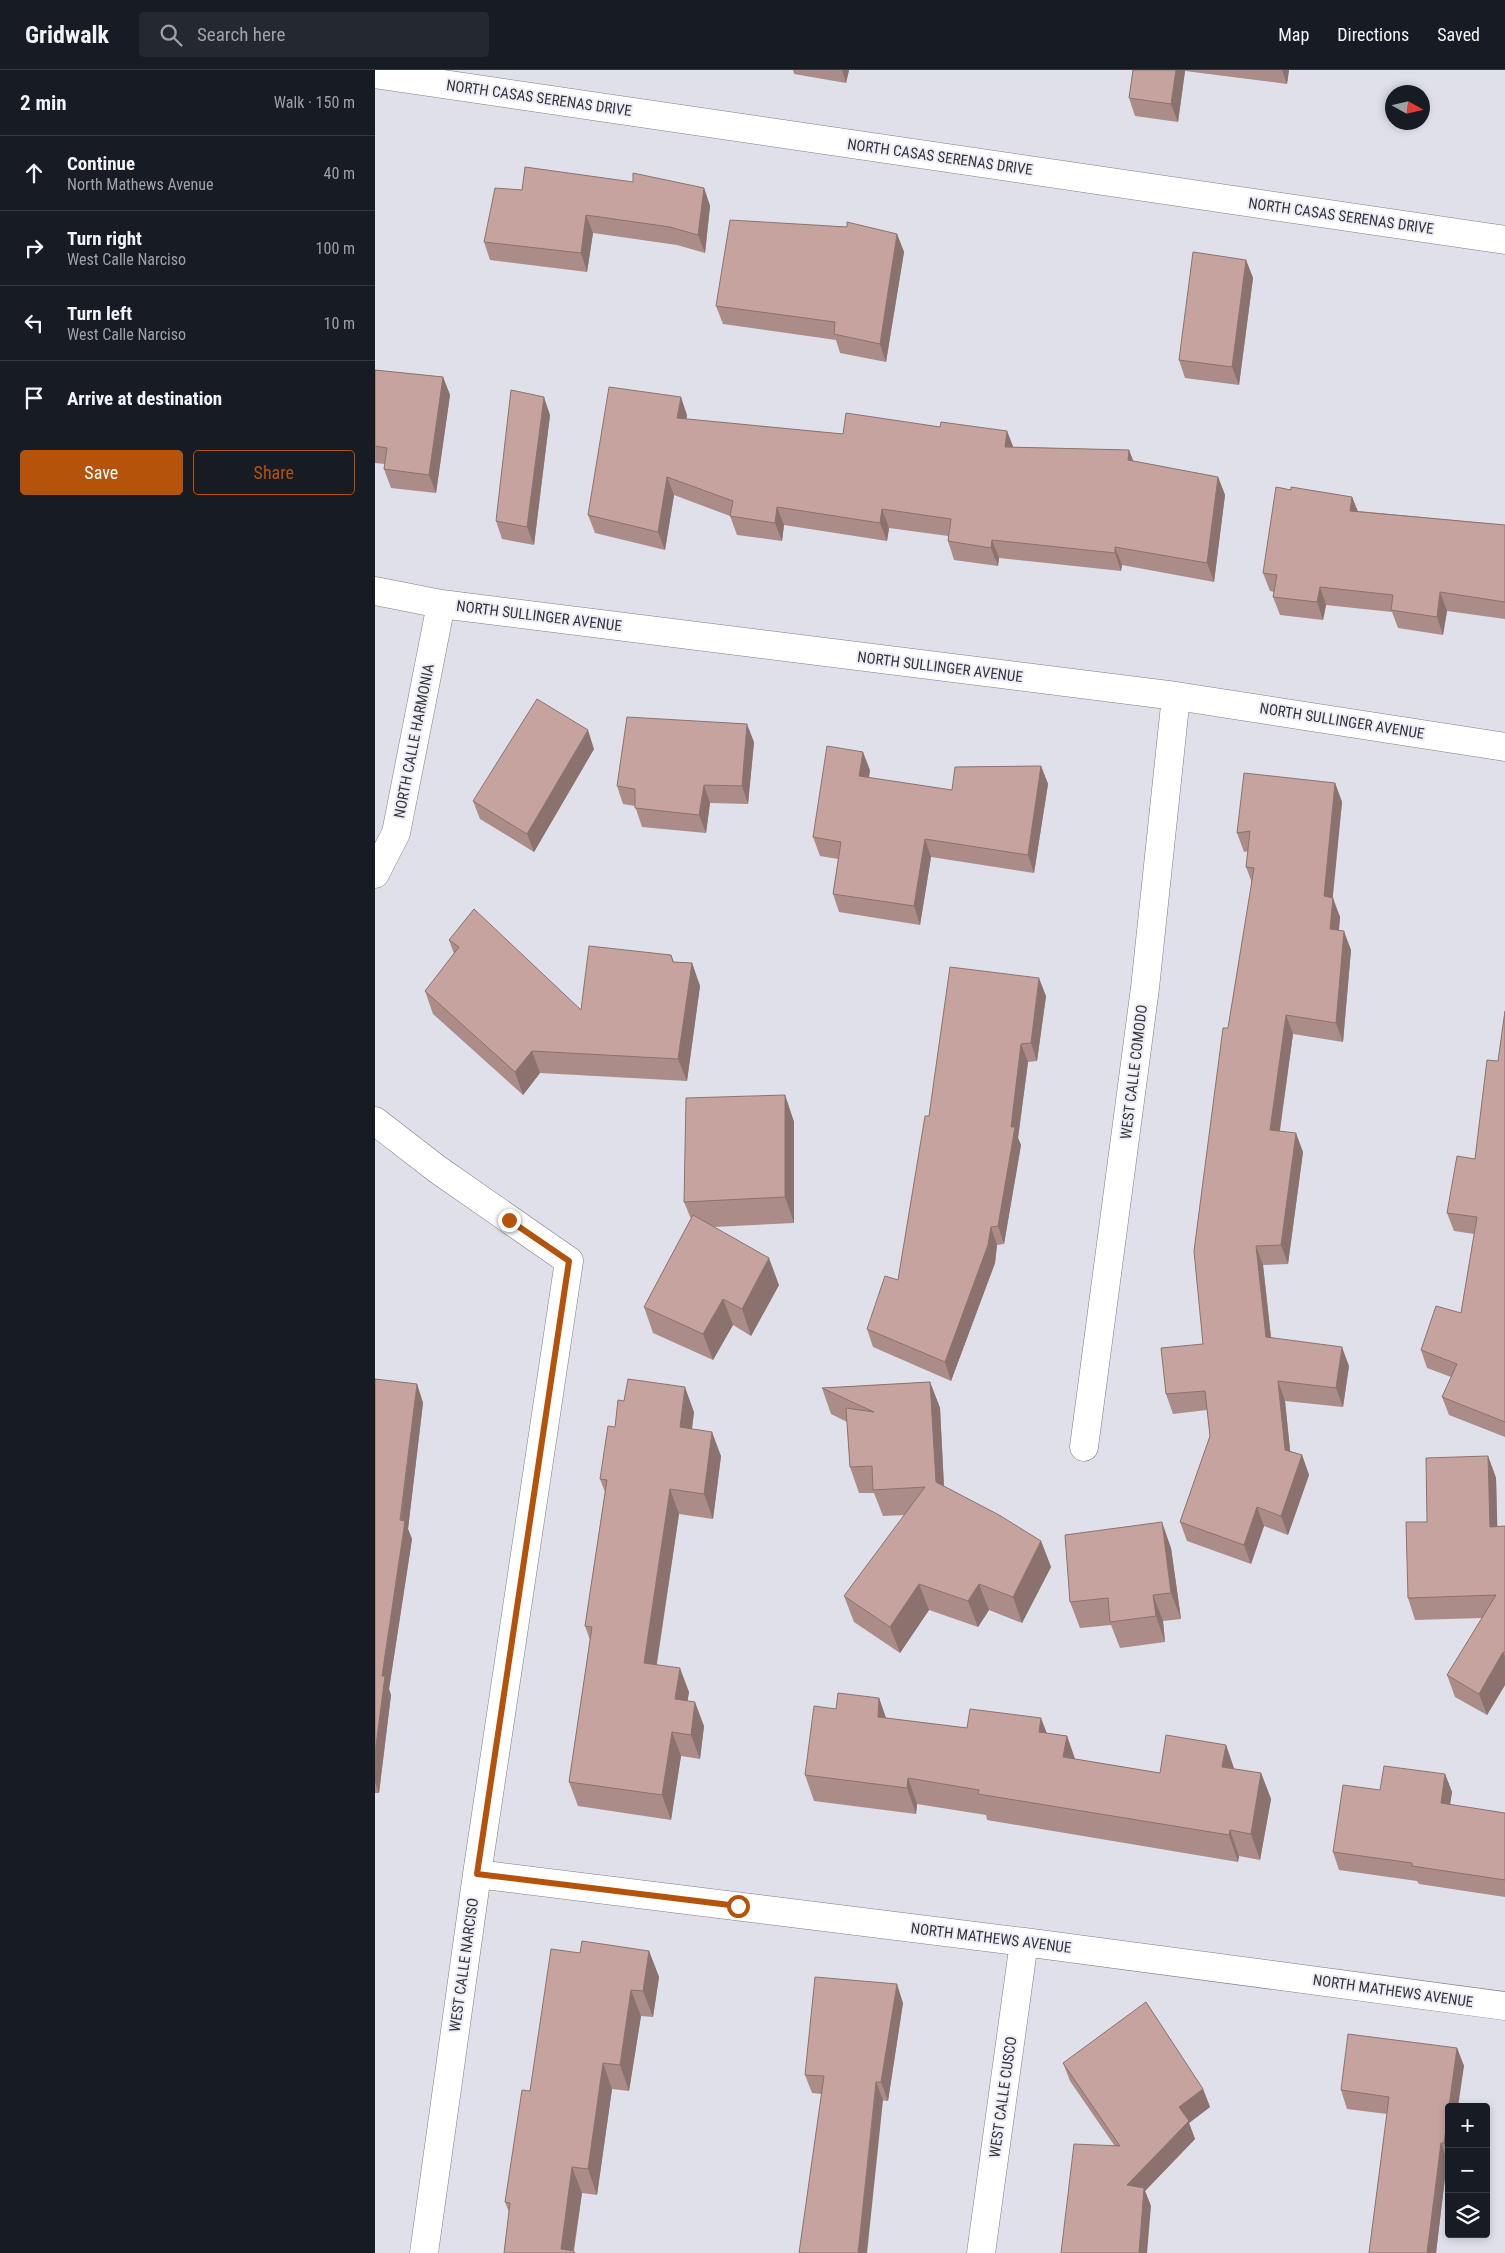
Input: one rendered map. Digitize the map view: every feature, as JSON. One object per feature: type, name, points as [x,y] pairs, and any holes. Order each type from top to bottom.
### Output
[{"type":"street","name":"NORTH CASAS SERENAS DRIVE","points":[[375,74],[1505,240]]},
{"type":"street","name":"NORTH SULLINGER AVENUE","points":[[375,592],[441,604],[1176,696],[1505,747]]},
{"type":"street","name":"NORTH CALLE HARMONIA","points":[[375,874],[396,833],[441,604]]},
{"type":"street","name":"WEST CALLE COMODO","points":[[1084,1447],[1145,988],[1176,696]]},
{"type":"street","name":"WEST CALLE NARCISO","points":[[375,1121],[437,1169],[569,1261],[477,1874],[424,2253]]},
{"type":"street","name":"NORTH MATHEWS AVENUE","points":[[477,1874],[1025,1942],[1505,2006]]},
{"type":"street","name":"WEST CALLE CUSCO","points":[[981,2253],[1025,1942]]},
{"type":"building","points":[[1133,70],[1176,70],[1171,104],[1129,98]]},
{"type":"building","points":[[525,167],[633,182],[633,173],[704,188],[698,235],[670,227],[586,215],[581,253],[484,242],[495,188],[522,190]]},
{"type":"building","points":[[730,220],[847,227],[847,222],[897,234],[880,344],[834,334],[835,322],[716,306]]},
{"type":"building","points":[[1193,252],[1246,260],[1232,367],[1179,360]]},
{"type":"building","points":[[375,370],[443,377],[429,475],[384,469],[387,448],[375,446]]},
{"type":"building","points":[[609,387],[681,397],[677,418],[843,434],[846,413],[940,427],[941,422],[1007,431],[1005,447],[1129,450],[1128,460],[1218,477],[1207,563],[1115,547],[1115,553],[992,540],[991,548],[948,541],[951,519],[882,509],[880,523],[777,507],[775,523],[730,516],[733,501],[667,477],[658,532],[588,515]]},
{"type":"building","points":[[511,390],[544,397],[527,527],[496,521]]},
{"type":"building","points":[[1276,487],[1291,490],[1291,487],[1352,497],[1350,511],[1505,525],[1505,602],[1440,592],[1437,617],[1391,610],[1393,595],[1320,587],[1317,602],[1273,597],[1277,575],[1263,573]]},
{"type":"building","points":[[537,699],[588,730],[527,834],[473,801]]},
{"type":"building","points":[[627,717],[747,724],[742,786],[704,785],[699,815],[635,808],[635,789],[617,786]]},
{"type":"building","points":[[827,746],[863,752],[859,776],[952,790],[955,767],[1041,766],[1028,855],[925,839],[914,906],[833,894],[841,842],[813,837]]},
{"type":"building","points":[[1244,773],[1335,783],[1324,896],[1333,898],[1330,929],[1344,931],[1336,1023],[1286,1015],[1270,1130],[1296,1133],[1281,1245],[1256,1246],[1266,1337],[1342,1347],[1336,1388],[1278,1381],[1285,1450],[1302,1455],[1281,1516],[1257,1507],[1244,1545],[1180,1522],[1210,1436],[1205,1391],[1166,1394],[1161,1348],[1203,1344],[1194,1251],[1223,1028],[1228,1028],[1254,868],[1246,867],[1250,831],[1237,833]]},
{"type":"building","points":[[474,909],[581,1010],[589,946],[671,955],[673,962],[692,963],[678,1059],[532,1051],[515,1072],[425,991],[459,947],[449,940]]},
{"type":"building","points":[[950,967],[1039,978],[1031,1043],[1021,1044],[1011,1127],[1015,1127],[998,1226],[991,1227],[988,1245],[945,1362],[867,1329],[885,1276],[898,1280],[925,1116],[929,1116]]},
{"type":"building","points":[[1505,1011],[1505,1422],[1442,1397],[1457,1364],[1421,1350],[1436,1306],[1461,1313],[1477,1217],[1447,1213],[1457,1156],[1475,1159],[1487,1060],[1498,1061]]},
{"type":"building","points":[[785,1095],[785,1197],[684,1202],[686,1098]]},
{"type":"building","points":[[693,1215],[769,1258],[742,1309],[723,1299],[703,1334],[644,1307]]},
{"type":"building","points":[[375,1379],[417,1384],[400,1520],[405,1521],[382,1676],[385,1676],[375,1753]]},
{"type":"building","points":[[628,1379],[685,1387],[680,1427],[712,1432],[704,1494],[670,1489],[644,1663],[680,1668],[675,1699],[695,1702],[691,1735],[672,1732],[662,1795],[569,1782],[592,1627],[585,1626],[607,1480],[600,1479],[608,1426],[615,1427],[618,1400],[624,1401]]},
{"type":"building","points":[[930,1382],[936,1482],[999,1515],[1041,1541],[1013,1597],[979,1584],[968,1601],[919,1584],[890,1627],[844,1596],[925,1487],[873,1490],[872,1466],[850,1467],[846,1408],[874,1412],[822,1388]]},
{"type":"building","points":[[1488,1456],[1490,1527],[1505,1526],[1505,1653],[1503,1652],[1479,1694],[1447,1675],[1496,1595],[1408,1598],[1406,1522],[1427,1522],[1426,1458]]},
{"type":"building","points":[[1162,1522],[1171,1593],[1153,1595],[1156,1616],[1110,1622],[1108,1598],[1070,1602],[1065,1535]]},
{"type":"building","points":[[838,1693],[879,1698],[878,1717],[967,1728],[970,1709],[1041,1718],[1039,1732],[1067,1736],[1063,1757],[1160,1773],[1166,1735],[1226,1745],[1222,1767],[1261,1773],[1251,1834],[1230,1830],[1229,1835],[978,1794],[979,1790],[908,1778],[907,1788],[805,1775],[814,1706],[836,1709]]},
{"type":"building","points":[[1384,1766],[1445,1774],[1441,1803],[1505,1813],[1505,1880],[1412,1866],[1412,1863],[1333,1852],[1343,1785],[1380,1790]]},
{"type":"building","points":[[582,1941],[649,1951],[643,1991],[631,1990],[620,2065],[603,2063],[588,2169],[572,2167],[561,2249],[574,2251],[574,2253],[504,2253],[510,2203],[505,2202],[522,2090],[530,2091],[551,1949],[580,1953]]},
{"type":"building","points":[[815,1977],[897,1984],[881,2082],[876,2082],[858,2253],[799,2253],[824,2076],[805,2075]]},
{"type":"building","points":[[1146,2002],[1203,2089],[1179,2107],[1189,2121],[1127,2185],[1144,2188],[1139,2253],[1061,2253],[1074,2144],[1120,2146],[1063,2063]]},
{"type":"building","points":[[1348,2034],[1457,2048],[1449,2103],[1445,2103],[1445,2136],[1444,2143],[1441,2143],[1427,2253],[1369,2253],[1389,2097],[1341,2090]]},
{"type":"route","points":[[509,1220],[569,1261],[477,1874],[738,1906]]}]
